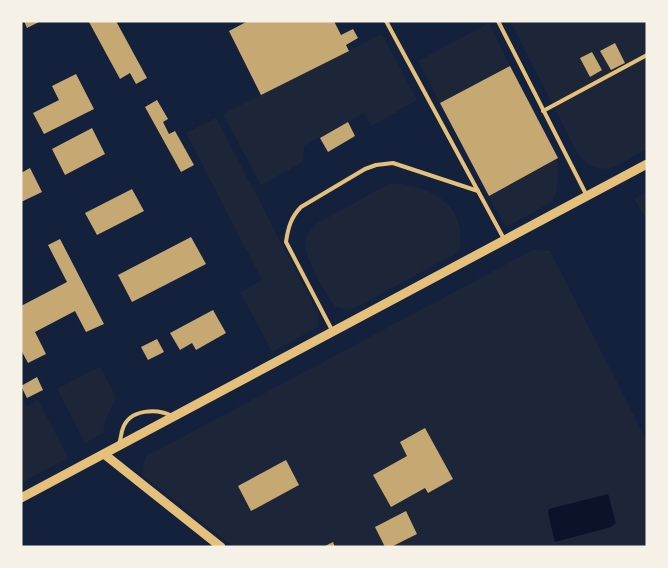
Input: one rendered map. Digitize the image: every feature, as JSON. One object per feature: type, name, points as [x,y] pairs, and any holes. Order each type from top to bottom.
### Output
[{"type":"street","points":[[21,498],[647,164]]},
{"type":"street","points":[[104,454],[115,465],[221,547]]},
{"type":"lane","points":[[386,21],[505,240]]},
{"type":"lane","points":[[498,21],[587,196]]},
{"type":"lane","points":[[543,110],[647,56]]},
{"type":"lane","points":[[333,332],[286,242],[288,229],[296,212],[365,169],[384,163],[393,163],[478,191]]},
{"type":"lane","points":[[119,446],[124,426],[133,417],[147,410],[158,410],[174,416]]},
{"type":"shaded area","points":[[510,21],[647,21],[647,149],[612,168],[605,169],[588,164],[579,156]]},
{"type":"shaded area","points":[[489,23],[510,66],[440,103],[418,61]]},
{"type":"shaded area","points":[[382,34],[417,100],[371,126],[364,113],[304,146],[303,162],[261,185],[223,114]]},
{"type":"shaded area","points":[[216,118],[319,315],[318,327],[272,352],[240,292],[262,280],[186,133]]},
{"type":"shaded area","points":[[558,158],[557,190],[552,202],[506,227],[489,196]]},
{"type":"shaded area","points":[[390,183],[419,188],[432,193],[444,201],[458,221],[461,235],[459,252],[351,310],[336,307],[312,267],[306,250],[306,238],[316,224]]},
{"type":"shaded area","points":[[647,192],[647,220],[634,199]]},
{"type":"shaded area","points":[[533,250],[550,251],[647,441],[647,547],[234,547],[142,475],[145,457]]},
{"type":"shaded area","points":[[100,367],[116,397],[106,419],[103,433],[85,443],[57,389]]},
{"type":"shaded area","points":[[21,395],[27,406],[38,400],[68,458],[21,483]]},
{"type":"shaded area","points":[[608,494],[616,523],[611,527],[555,542],[548,513],[549,509]]},
{"type":"building","points":[[24,21],[41,21],[27,28]]},
{"type":"building","points":[[116,21],[147,78],[136,84],[130,73],[120,79],[89,22]]},
{"type":"building","points":[[248,21],[334,21],[341,35],[353,29],[358,38],[346,45],[349,51],[261,95],[229,31]]},
{"type":"building","points":[[615,43],[625,63],[611,70],[600,51]]},
{"type":"building","points":[[592,52],[602,70],[590,77],[580,58]]},
{"type":"building","points":[[510,66],[558,158],[489,196],[440,103]]},
{"type":"building","points":[[76,74],[94,109],[44,134],[33,113],[59,100],[52,86]]},
{"type":"building","points":[[157,100],[168,119],[163,122],[169,134],[175,131],[194,165],[181,172],[145,107]]},
{"type":"building","points":[[348,122],[355,136],[328,152],[320,138]]},
{"type":"building","points":[[92,128],[105,154],[65,175],[52,149]]},
{"type":"building","points":[[30,168],[42,192],[21,202],[21,173]]},
{"type":"building","points":[[132,189],[144,211],[97,235],[85,213]]},
{"type":"building","points":[[191,237],[206,264],[132,302],[118,275]]},
{"type":"building","points":[[60,239],[104,324],[86,332],[75,311],[35,332],[46,354],[28,363],[21,350],[21,306],[67,282],[48,245]]},
{"type":"building","points":[[213,310],[226,333],[196,350],[192,343],[180,350],[170,333]]},
{"type":"building","points":[[157,339],[164,352],[148,360],[141,347]]},
{"type":"building","points":[[37,377],[43,390],[27,398],[21,386]]},
{"type":"building","points":[[425,428],[453,479],[428,493],[425,488],[391,507],[373,475],[407,456],[400,442]]},
{"type":"building","points":[[286,460],[299,485],[251,511],[238,486]]},
{"type":"building","points":[[406,511],[417,534],[391,547],[385,547],[375,527]]},
{"type":"building","points":[[333,542],[335,547],[323,547]]}]
